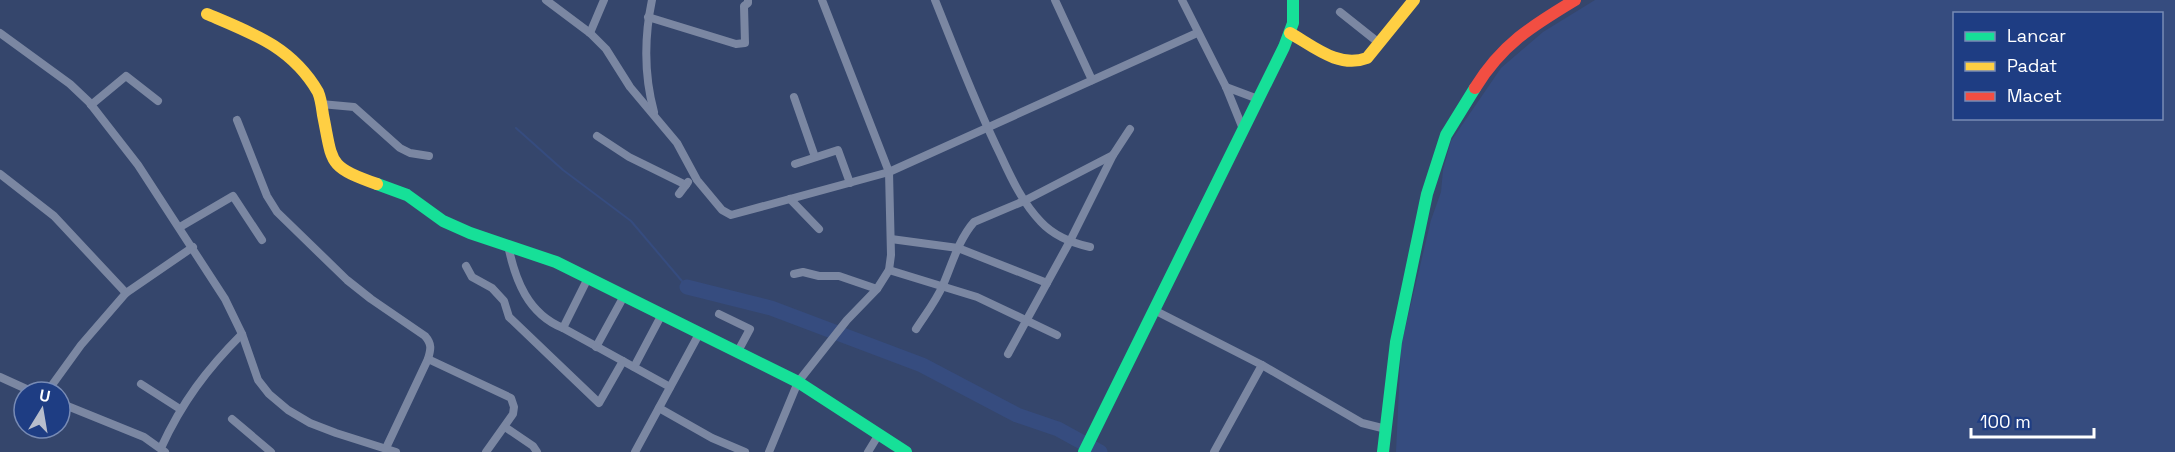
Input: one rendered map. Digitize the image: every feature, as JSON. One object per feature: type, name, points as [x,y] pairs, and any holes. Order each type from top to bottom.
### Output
[{"type":"main road","points":[[1084,452],[1290,33],[1294,14],[1293,0]]},
{"type":"main road","points":[[1290,33],[1332,56],[1351,62],[1360,62],[1367,58],[1414,0]]},
{"type":"main road","points":[[1383,452],[1396,342],[1416,241],[1427,194],[1446,135],[1479,82],[1503,50],[1532,26],[1575,0]]},
{"type":"main road","points":[[207,14],[265,39],[282,51],[313,85],[321,104],[331,156],[338,166],[362,180],[407,195],[443,221],[470,233],[556,262],[798,382],[906,452]]},
{"type":"street","points":[[546,0],[555,3],[606,50],[630,87],[676,143],[695,175],[722,210],[728,214],[890,172],[1197,33]]},
{"type":"street","points":[[590,33],[604,0]]},
{"type":"street","points":[[652,0],[648,17],[646,67],[649,94],[655,115]]},
{"type":"street","points":[[648,17],[736,44],[745,43],[744,6],[748,0]]},
{"type":"street","points":[[769,452],[798,382],[847,320],[877,289],[889,270],[891,255],[890,172],[822,0]]},
{"type":"street","points":[[935,0],[986,127],[1024,201],[1042,223],[1070,241],[1090,247]]},
{"type":"street","points":[[1055,0],[1092,80]]},
{"type":"street","points":[[1182,0],[1226,87],[1243,129]]},
{"type":"street","points":[[1340,12],[1379,43]]},
{"type":"street","points":[[0,33],[70,84],[91,105],[138,165],[225,299],[242,334],[258,380],[269,394],[288,410],[310,423],[396,452]]},
{"type":"street","points":[[91,105],[126,76],[158,101]]},
{"type":"street","points":[[1226,87],[1258,99]]},
{"type":"street","points":[[794,97],[815,157]]},
{"type":"street","points":[[321,104],[354,107],[400,148],[410,153],[429,156]]},
{"type":"street","points":[[237,120],[267,196],[277,212],[347,280],[431,342],[432,348],[428,359],[386,448]]},
{"type":"street","points":[[1008,354],[1070,241],[1113,155],[1130,129]]},
{"type":"street","points":[[597,136],[629,157],[686,185]]},
{"type":"street","points":[[795,164],[838,150],[850,183]]},
{"type":"street","points":[[916,329],[942,288],[958,248],[974,222],[1024,201],[1113,155]]},
{"type":"street","points":[[0,174],[54,216],[126,293]]},
{"type":"street","points":[[679,194],[695,175]]},
{"type":"street","points":[[180,227],[233,196],[262,240]]},
{"type":"street","points":[[790,199],[819,229]]},
{"type":"street","points":[[891,239],[958,248],[1047,283]]},
{"type":"street","points":[[508,245],[516,272],[532,306],[544,319],[670,387]]},
{"type":"street","points":[[56,380],[81,345],[126,293],[193,247]]},
{"type":"street","points":[[465,266],[472,277],[492,288],[504,301],[509,317],[599,402],[623,361]]},
{"type":"street","points":[[889,270],[942,288],[959,291],[1057,335]]},
{"type":"street","points":[[794,274],[803,272],[819,276],[839,276],[877,289]]},
{"type":"street","points":[[563,328],[588,278]]},
{"type":"street","points":[[596,347],[624,296]]},
{"type":"street","points":[[1154,310],[1219,341],[1362,423],[1386,429]]},
{"type":"street","points":[[719,314],[750,329],[737,353]]},
{"type":"street","points":[[634,367],[662,316]]},
{"type":"street","points":[[72,408],[144,437],[163,450],[180,409],[217,359],[242,334]]},
{"type":"street","points":[[636,452],[699,334]]},
{"type":"street","points":[[428,359],[511,398],[514,407],[513,414],[506,427],[486,452]]},
{"type":"street","points":[[1214,452],[1262,365]]},
{"type":"street","points":[[141,384],[180,409]]},
{"type":"street","points":[[659,408],[712,438],[745,452]]},
{"type":"street","points":[[232,419],[272,452]]},
{"type":"street","points":[[506,427],[533,446],[537,452]]},
{"type":"street","points":[[868,452],[879,434]]},
{"type":"water","points":[[1595,0],[2175,0],[2175,452],[1396,452],[1401,346],[1431,220],[1441,192],[1443,170],[1451,141],[1501,68],[1543,32]]},
{"type":"waterway","points":[[516,128],[563,170],[631,221],[687,287]]},
{"type":"waterway","points":[[687,287],[771,308],[922,365],[1017,415],[1058,429],[1100,452]]},
{"type":"traffic: fast","points":[[1084,452],[1284,47],[1293,23],[1293,0]]},
{"type":"traffic: fast","points":[[1383,452],[1396,342],[1427,194],[1446,135],[1475,88]]},
{"type":"traffic: fast","points":[[377,184],[407,195],[443,221],[470,233],[556,262],[798,382],[906,452]]},
{"type":"traffic: slow","points":[[1290,33],[1317,50],[1336,58],[1357,61],[1367,58],[1414,0]]},
{"type":"traffic: slow","points":[[207,14],[270,43],[296,63],[318,92],[331,154],[335,161],[349,173],[377,184]]},
{"type":"traffic: jam","points":[[1475,88],[1496,59],[1519,37],[1575,0]]}]
